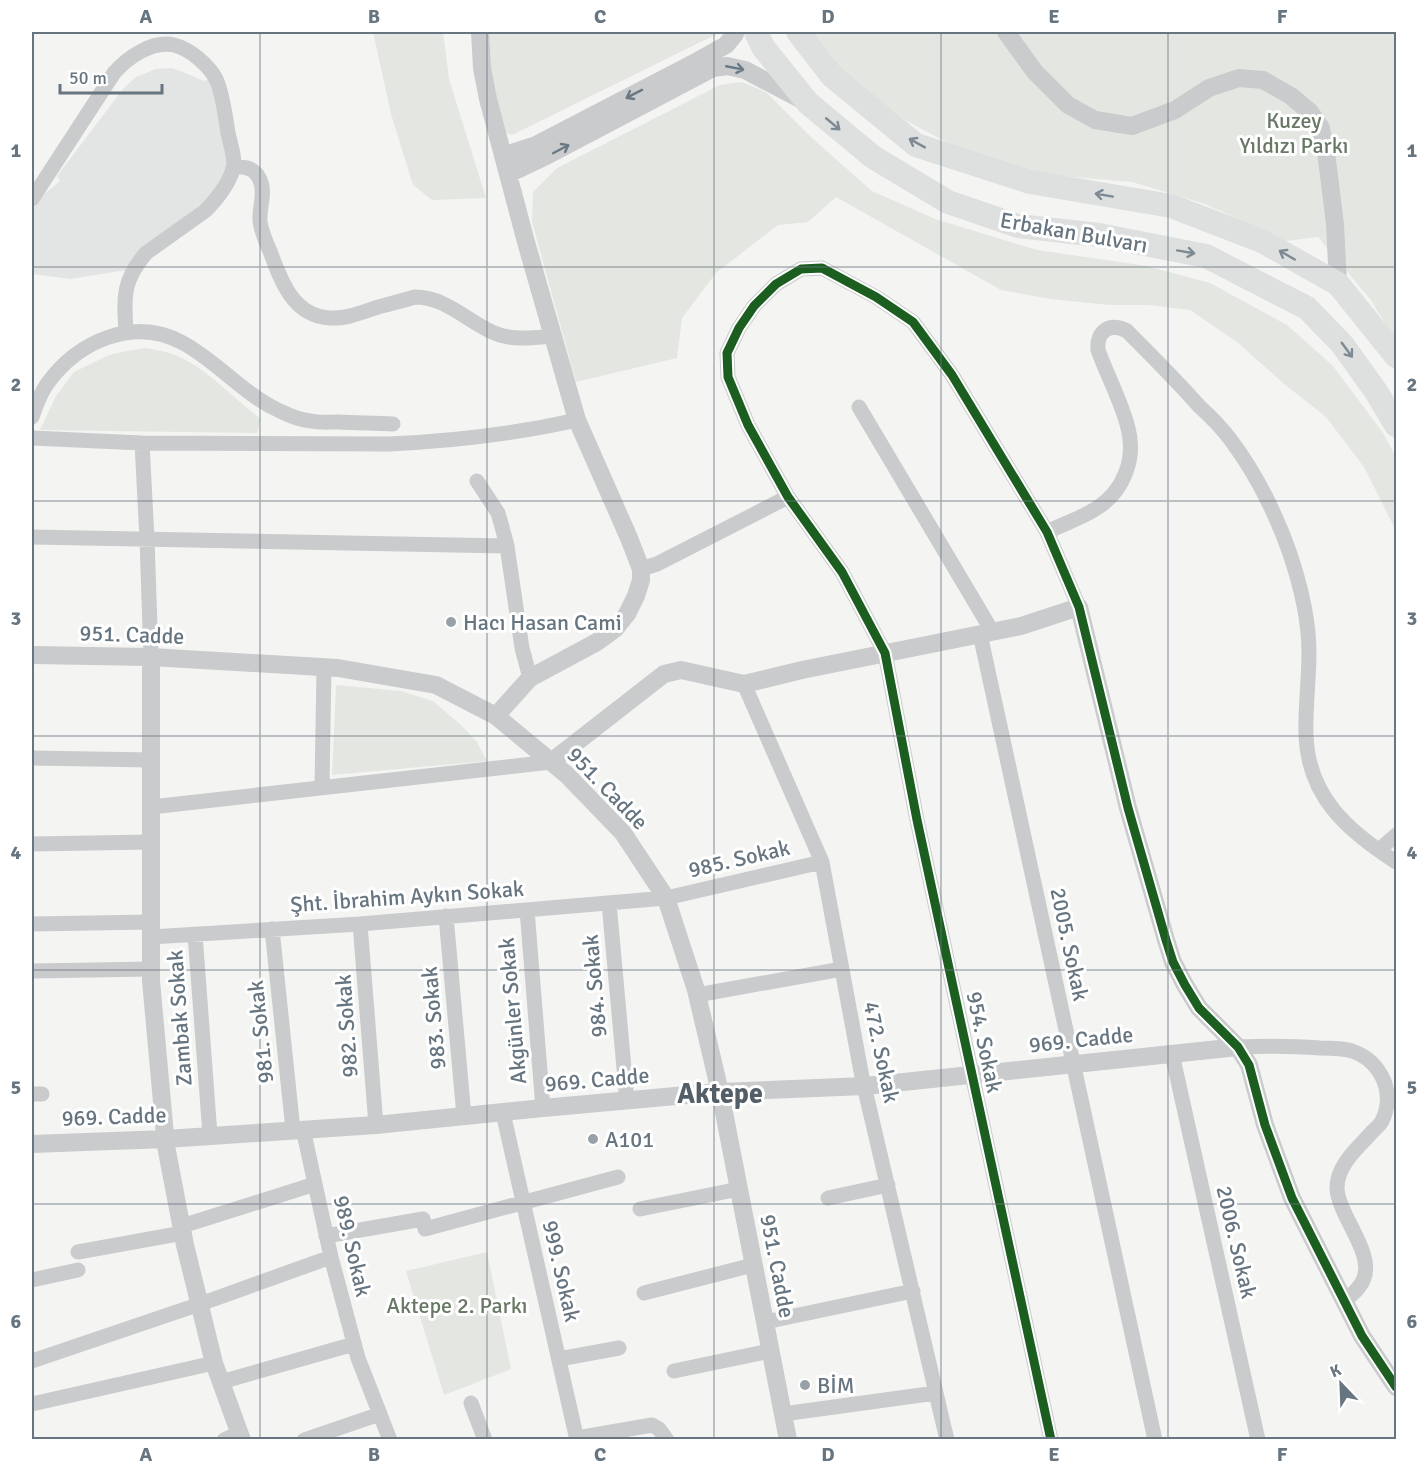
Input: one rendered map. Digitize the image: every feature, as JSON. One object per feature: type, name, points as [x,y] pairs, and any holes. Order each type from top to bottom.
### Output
[{"type":"highway","name":"Erbakan Bulvarı","points":[[756,32],[763,47],[808,103],[873,158],[948,202],[1018,226],[1099,235],[1206,256],[1307,308],[1342,344],[1396,424]]},
{"type":"highway","name":"Erbakan Bulvarı","points":[[798,32],[832,76],[916,145],[1030,182],[1171,206],[1262,241],[1338,284]]},
{"type":"highway","points":[[1338,284],[1396,356]]},
{"type":"street","points":[[480,32],[482,68],[503,156],[578,420],[641,569],[641,580],[636,596],[627,614],[615,629],[597,642],[530,678],[496,716]]},
{"type":"street","points":[[503,156],[536,145],[693,64],[726,45],[735,32]]},
{"type":"street","points":[[1006,32],[1035,72],[1068,105],[1095,120],[1132,126],[1175,110],[1209,88],[1239,78],[1263,80],[1291,96],[1310,111],[1321,128],[1335,224],[1338,284]]},
{"type":"street","points":[[32,199],[122,63],[144,50],[156,46],[174,45],[194,55],[211,71],[217,80],[234,166],[223,190],[214,202],[146,253],[138,262],[127,286],[124,300],[126,333]]},
{"type":"street","points":[[508,174],[713,68],[727,66],[745,70],[808,103]]},
{"type":"street","points":[[234,166],[250,168],[258,175],[263,190],[260,209],[262,231],[281,280],[295,302],[314,315],[342,318],[415,297],[425,297],[435,299],[493,332],[521,338],[553,336]]},
{"type":"street","name":"954. Sokak","points":[[1051,1440],[917,820],[885,653],[842,572],[788,497],[748,425],[728,377],[727,353],[739,328],[754,306],[776,284],[801,269],[822,268],[876,297],[913,322],[952,375],[1047,532],[1079,607]]},
{"type":"street","points":[[1047,532],[1096,509],[1107,501],[1116,491],[1127,470],[1131,441],[1128,427],[1097,343],[1099,336],[1110,327],[1122,328],[1169,373],[1228,437],[1247,464],[1263,494],[1288,550],[1305,615],[1309,651],[1306,736],[1312,770],[1324,796],[1340,819],[1396,862]]},
{"type":"street","points":[[32,417],[37,401],[46,385],[76,353],[110,336],[142,332],[161,334],[181,342],[263,402],[294,417],[312,422],[393,424]]},
{"type":"street","name":"2005. Sokak","points":[[859,407],[986,633],[1073,1064],[1155,1440]]},
{"type":"street","points":[[32,438],[142,443],[428,442],[505,435],[578,420]]},
{"type":"street","points":[[142,443],[151,657],[151,969],[166,1139],[182,1229],[214,1363],[235,1437]]},
{"type":"street","points":[[477,481],[498,513],[507,546],[522,648],[530,678]]},
{"type":"street","points":[[641,569],[657,564],[788,497]]},
{"type":"street","points":[[32,537],[507,546]]},
{"type":"street","points":[[151,807],[551,762],[664,674],[681,670],[744,684],[1022,626],[1079,607],[1128,808],[1173,962],[1199,1008],[1238,1047],[1249,1065],[1265,1125],[1281,1172],[1303,1222],[1362,1336],[1396,1387]]},
{"type":"street","name":"951. Cadde","points":[[32,655],[151,657],[338,668],[436,685],[496,716],[567,775],[622,833],[666,898],[697,995],[720,1092],[786,1439]]},
{"type":"street","points":[[322,788],[324,667]]},
{"type":"street","name":"472. Sokak","points":[[744,684],[822,862],[865,1086],[947,1440]]},
{"type":"street","points":[[32,758],[151,760]]},
{"type":"street","points":[[1378,850],[1396,835]]},
{"type":"street","points":[[32,844],[151,843]]},
{"type":"street","name":"985. Sokak","points":[[666,898],[822,862]]},
{"type":"street","name":"Şht. İbrahim Aykın Sokak","points":[[32,924],[195,934],[360,924],[666,898]]},
{"type":"street","name":"984. Sokak","points":[[609,903],[627,1101]]},
{"type":"street","name":"Akgünler Sokak","points":[[527,910],[543,1108]]},
{"type":"street","name":"983. Sokak","points":[[446,916],[464,1116]]},
{"type":"street","name":"982. Sokak","points":[[360,924],[376,1125]]},
{"type":"street","name":"981. Sokak","points":[[272,929],[298,1129]]},
{"type":"street","name":"Zambak Sokak","points":[[195,934],[210,1135]]},
{"type":"street","points":[[32,971],[151,969]]},
{"type":"street","points":[[697,995],[842,969]]},
{"type":"street","points":[[1238,1047],[1274,1045],[1345,1049],[1369,1060],[1382,1076],[1387,1103],[1382,1122],[1348,1159],[1337,1184],[1341,1206],[1364,1258],[1366,1268],[1365,1277],[1359,1287],[1344,1302]]},
{"type":"street","name":"969. Cadde","points":[[32,1143],[166,1139],[376,1125],[720,1092],[865,1086],[1238,1047]]},
{"type":"street","name":"2006. Sokak","points":[[1172,1054],[1258,1440]]},
{"type":"street","name":"999. Sokak","points":[[503,1113],[577,1438]]},
{"type":"street","name":"989. Sokak","points":[[298,1129],[315,1184],[331,1257],[358,1358],[390,1440]]},
{"type":"street","points":[[327,1236],[423,1219],[425,1229],[618,1177]]},
{"type":"street","points":[[78,1252],[182,1229],[315,1184]]},
{"type":"street","points":[[828,1198],[888,1185]]},
{"type":"street","points":[[640,1209],[739,1189]]},
{"type":"street","points":[[32,1361],[200,1305],[331,1257]]},
{"type":"street","points":[[644,1293],[753,1265]]},
{"type":"street","points":[[32,1280],[78,1270]]},
{"type":"street","points":[[765,1322],[913,1291]]},
{"type":"street","points":[[221,1382],[354,1344]]},
{"type":"street","points":[[559,1359],[619,1348]]},
{"type":"street","points":[[674,1371],[770,1351]]},
{"type":"street","points":[[32,1404],[214,1363]]},
{"type":"street","points":[[783,1414],[936,1393]]},
{"type":"street","points":[[471,1403],[485,1440]]},
{"type":"street","points":[[304,1440],[380,1414]]},
{"type":"street","points":[[577,1438],[652,1425],[659,1429],[667,1440]]},
{"type":"shaded area","points":[[171,68],[204,81],[214,77],[227,158],[225,180],[207,200],[138,251],[127,270],[70,279],[32,274],[32,211],[41,197],[60,181],[57,176],[123,89],[136,77],[156,69]]},
{"type":"green space","points":[[373,32],[443,32],[449,79],[486,198],[432,200],[413,185],[391,114]]},
{"type":"green space","points":[[479,32],[721,32],[512,135],[504,132]]},
{"type":"green space","name":"Kuzey Yıldızı Parkı","points":[[813,32],[1396,32],[1396,341],[1370,299],[1318,237],[1287,241],[1205,204],[1132,182],[1037,174],[967,153],[905,120],[838,67]]},
{"type":"green space","points":[[742,82],[766,92],[812,138],[872,191],[935,219],[1037,250],[1147,266],[1210,283],[1287,325],[1333,366],[1383,433],[1396,457],[1396,531],[1364,467],[1326,417],[1237,342],[1190,310],[1051,299],[1001,290],[836,197],[808,222],[778,225],[716,273],[682,318],[677,358],[576,382],[532,222],[533,192],[557,168],[720,85]]},
{"type":"green space","points":[[147,348],[170,353],[207,374],[261,419],[257,433],[40,430],[56,396],[74,372],[109,355]]},
{"type":"green space","points":[[336,685],[401,691],[433,701],[477,742],[487,761],[332,775]]},
{"type":"green space","name":"Aktepe 2. Parkı","points":[[487,1252],[511,1369],[444,1395],[406,1271]]},
{"type":"cycle path","points":[[1051,1440],[917,820],[885,653],[842,572],[788,497],[748,425],[728,377],[727,353],[739,328],[754,306],[776,284],[801,269],[822,268],[876,297],[913,322],[952,375],[1047,532],[1079,607],[1128,808],[1173,962],[1199,1008],[1238,1047],[1249,1065],[1265,1125],[1292,1198],[1362,1336],[1396,1387]]},
{"type":"place","name":"Hacı Hasan Cami","points":[[451,622]]},
{"type":"place","name":"A101","points":[[593,1139]]},
{"type":"place","name":"BİM","points":[[805,1385]]},
{"type":"district","name":"Aktepe","points":[[720,1093]]}]
